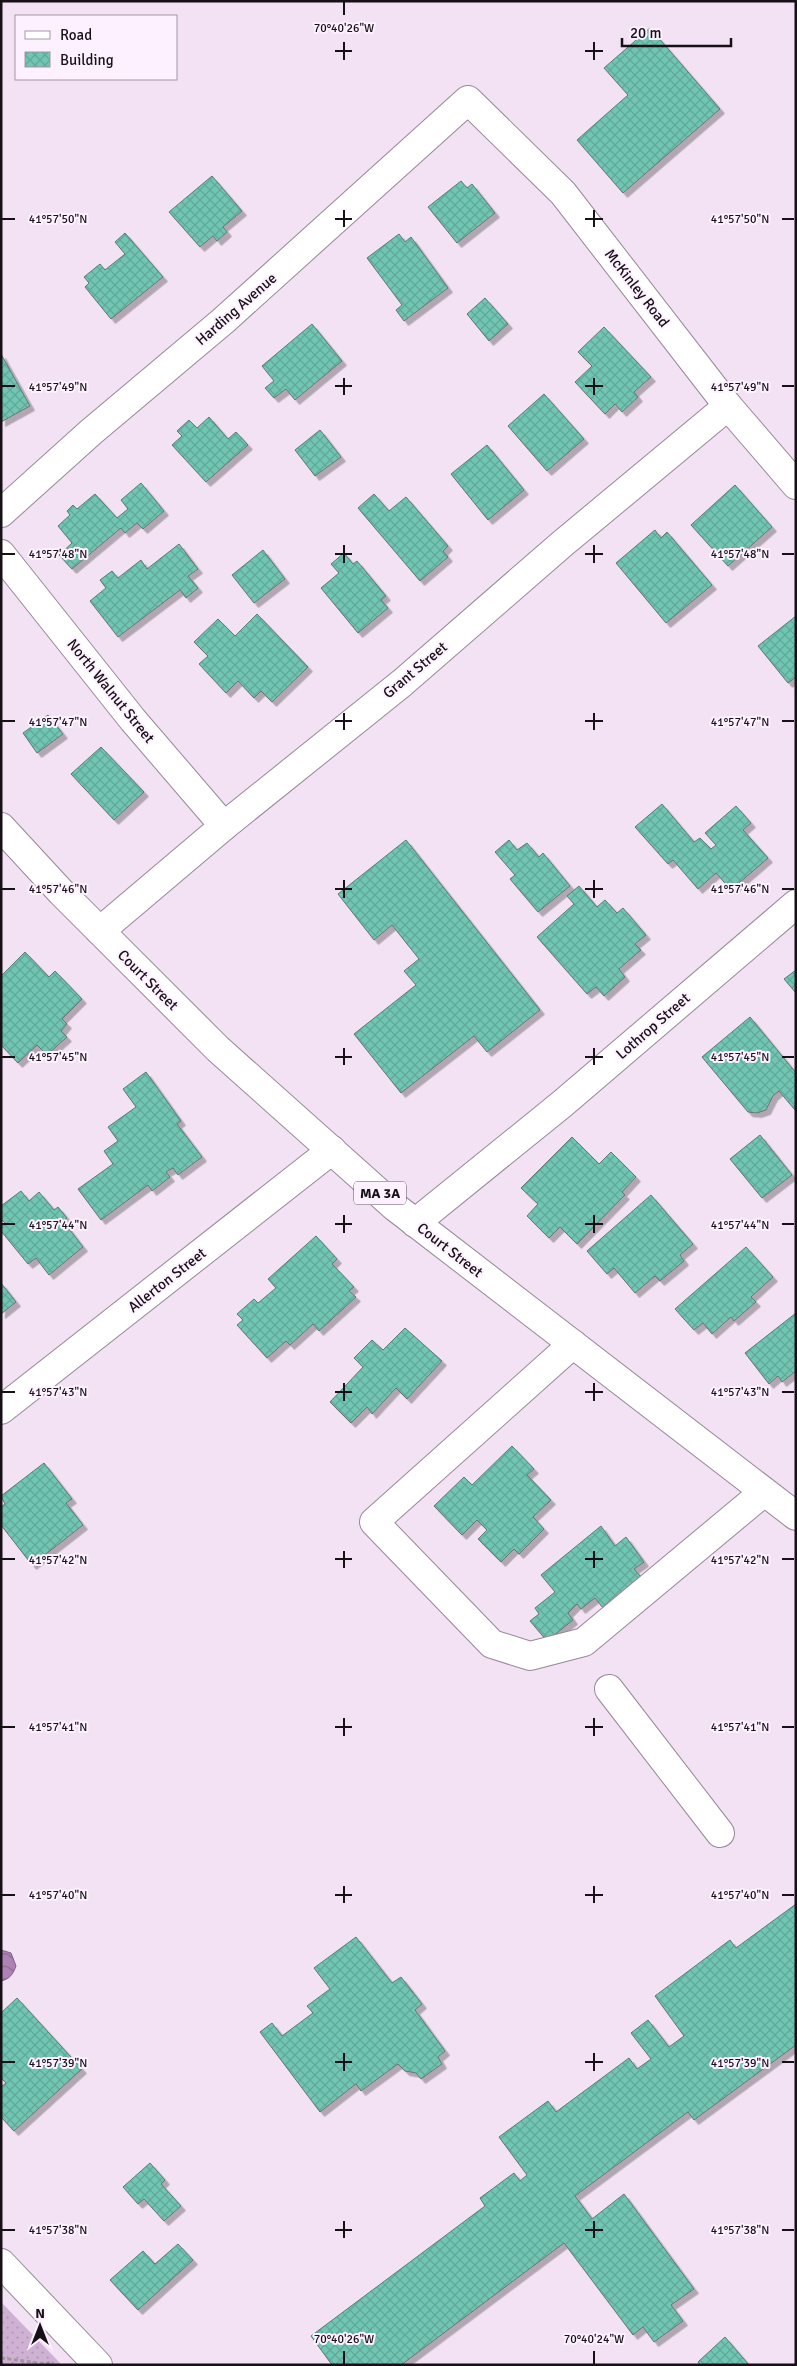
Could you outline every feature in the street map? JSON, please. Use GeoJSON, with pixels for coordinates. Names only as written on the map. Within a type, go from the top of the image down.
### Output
{"type":"FeatureCollection","features":[{"type":"Feature","properties":{"kind":"street","name":"McKinley Road"},"geometry":{"type":"LineString","coordinates":[[468,100],[563,193],[728,406],[796,485]]}},
{"type":"Feature","properties":{"kind":"street","name":"Harding Avenue"},"geometry":{"type":"LineString","coordinates":[[1,513],[91,432],[223,321],[468,100]]}},
{"type":"Feature","properties":{"kind":"street","name":"Grant Street"},"geometry":{"type":"LineString","coordinates":[[100,931],[224,826],[402,683],[562,544],[728,406]]}},
{"type":"Feature","properties":{"kind":"street","name":"North Walnut Street"},"geometry":{"type":"LineString","coordinates":[[1,554],[133,720],[224,826]]}},
{"type":"Feature","properties":{"kind":"street","name":"Court Street"},"geometry":{"type":"LineString","coordinates":[[1,827],[100,931],[218,1049],[415,1222],[796,1516]]}},
{"type":"Feature","properties":{"kind":"street","name":"Lothrop Street"},"geometry":{"type":"LineString","coordinates":[[415,1222],[562,1104],[796,904]]}},
{"type":"Feature","properties":{"kind":"street","name":"Allerton Street"},"geometry":{"type":"LineString","coordinates":[[1,1410],[332,1150]]}},
{"type":"Feature","properties":{"kind":"street"},"geometry":{"type":"LineString","coordinates":[[573,1344],[374,1522],[492,1644],[530,1656],[584,1642],[764,1492]]}},
{"type":"Feature","properties":{"kind":"street"},"geometry":{"type":"LineString","coordinates":[[609,1689],[720,1833]]}},
{"type":"Feature","properties":{"kind":"street"},"geometry":{"type":"LineString","coordinates":[[1,2263],[91,2357]]}},
{"type":"Feature","properties":{"kind":"path"},"geometry":{"type":"LineString","coordinates":[[1,2358],[46,2364],[91,2357]]}},
{"type":"Feature","properties":{"kind":"shaded area"},"geometry":{"type":"Polygon","coordinates":[[[1,2302],[62,2365],[1,2365],[1,2302]]]}},
{"type":"Feature","properties":{"kind":"water"},"geometry":{"type":"Polygon","coordinates":[[[1,1950],[11,1953],[16,1966],[11,1976],[1,1981],[1,1950]]]}},
{"type":"Feature","properties":{"kind":"building"},"geometry":{"type":"Polygon","coordinates":[[[650,28],[720,109],[623,193],[577,140],[628,95],[604,68],[650,28]]]}},
{"type":"Feature","properties":{"kind":"building"},"geometry":{"type":"Polygon","coordinates":[[[212,176],[242,211],[223,227],[227,232],[217,241],[213,236],[200,247],[169,212],[212,176]]]}},
{"type":"Feature","properties":{"kind":"building"},"geometry":{"type":"Polygon","coordinates":[[[461,181],[467,188],[472,184],[495,213],[457,243],[428,207],[461,181]]]}},
{"type":"Feature","properties":{"kind":"building"},"geometry":{"type":"Polygon","coordinates":[[[125,233],[163,277],[111,319],[85,287],[89,283],[84,277],[100,264],[105,270],[125,254],[115,242],[125,233]]]}},
{"type":"Feature","properties":{"kind":"building"},"geometry":{"type":"Polygon","coordinates":[[[399,234],[405,242],[411,237],[448,288],[404,321],[396,310],[402,305],[367,258],[399,234]]]}},
{"type":"Feature","properties":{"kind":"building"},"geometry":{"type":"Polygon","coordinates":[[[485,298],[508,324],[489,341],[467,314],[485,298]]]}},
{"type":"Feature","properties":{"kind":"building"},"geometry":{"type":"Polygon","coordinates":[[[312,324],[342,361],[295,400],[286,389],[274,398],[265,388],[274,381],[262,366],[312,324]]]}},
{"type":"Feature","properties":{"kind":"building"},"geometry":{"type":"Polygon","coordinates":[[[604,327],[651,377],[634,392],[638,397],[622,412],[615,404],[605,414],[575,382],[592,366],[578,352],[604,327]]]}},
{"type":"Feature","properties":{"kind":"building"},"geometry":{"type":"Polygon","coordinates":[[[1,354],[30,406],[1,422],[1,354]]]}},
{"type":"Feature","properties":{"kind":"building"},"geometry":{"type":"Polygon","coordinates":[[[544,394],[584,439],[547,471],[508,426],[544,394]]]}},
{"type":"Feature","properties":{"kind":"building"},"geometry":{"type":"Polygon","coordinates":[[[209,417],[228,439],[236,432],[248,445],[206,482],[172,445],[182,436],[177,431],[189,420],[197,428],[209,417]]]}},
{"type":"Feature","properties":{"kind":"building"},"geometry":{"type":"Polygon","coordinates":[[[320,430],[341,457],[315,476],[295,450],[320,430]]]}},
{"type":"Feature","properties":{"kind":"building"},"geometry":{"type":"Polygon","coordinates":[[[487,445],[524,490],[488,520],[451,474],[487,445]]]}},
{"type":"Feature","properties":{"kind":"building"},"geometry":{"type":"Polygon","coordinates":[[[141,483],[164,511],[143,529],[137,523],[125,533],[121,528],[72,569],[59,555],[72,543],[58,526],[70,515],[67,511],[73,505],[77,509],[95,494],[117,518],[128,509],[121,500],[141,483]]]}},
{"type":"Feature","properties":{"kind":"building"},"geometry":{"type":"Polygon","coordinates":[[[735,485],[772,527],[728,566],[691,525],[735,485]]]}},
{"type":"Feature","properties":{"kind":"building"},"geometry":{"type":"Polygon","coordinates":[[[374,494],[389,511],[406,497],[448,546],[443,551],[448,557],[420,581],[358,508],[374,494]]]}},
{"type":"Feature","properties":{"kind":"building"},"geometry":{"type":"Polygon","coordinates":[[[655,530],[661,538],[667,532],[712,585],[666,623],[616,563],[655,530]]]}},
{"type":"Feature","properties":{"kind":"building"},"geometry":{"type":"Polygon","coordinates":[[[179,544],[198,569],[188,576],[198,588],[186,598],[180,590],[118,637],[90,601],[106,588],[100,580],[112,571],[118,578],[141,560],[147,569],[179,544]]]}},
{"type":"Feature","properties":{"kind":"building"},"geometry":{"type":"Polygon","coordinates":[[[263,550],[285,579],[254,603],[232,575],[263,550]]]}},
{"type":"Feature","properties":{"kind":"building"},"geometry":{"type":"Polygon","coordinates":[[[344,553],[353,564],[357,561],[386,596],[381,600],[388,608],[358,633],[321,588],[339,573],[331,564],[344,553]]]}},
{"type":"Feature","properties":{"kind":"building"},"geometry":{"type":"Polygon","coordinates":[[[257,614],[308,667],[272,702],[261,691],[254,698],[238,681],[226,693],[199,664],[208,656],[194,642],[218,619],[235,636],[257,614]]]}},
{"type":"Feature","properties":{"kind":"building"},"geometry":{"type":"Polygon","coordinates":[[[796,616],[796,677],[788,683],[758,646],[796,616]]]}},
{"type":"Feature","properties":{"kind":"building"},"geometry":{"type":"Polygon","coordinates":[[[48,715],[63,734],[37,753],[23,733],[48,715]]]}},
{"type":"Feature","properties":{"kind":"building"},"geometry":{"type":"Polygon","coordinates":[[[101,747],[144,792],[114,820],[71,774],[101,747]]]}},
{"type":"Feature","properties":{"kind":"building"},"geometry":{"type":"Polygon","coordinates":[[[662,804],[694,842],[700,838],[711,849],[716,845],[705,833],[736,806],[751,823],[743,830],[768,858],[731,890],[716,873],[698,889],[673,860],[668,864],[635,827],[662,804]]]}},
{"type":"Feature","properties":{"kind":"building"},"geometry":{"type":"Polygon","coordinates":[[[406,840],[540,1010],[487,1052],[474,1036],[401,1093],[354,1034],[416,985],[404,971],[419,959],[392,925],[374,940],[338,894],[406,840]]]}},
{"type":"Feature","properties":{"kind":"building"},"geometry":{"type":"Polygon","coordinates":[[[509,840],[517,850],[527,843],[539,857],[543,853],[570,886],[538,912],[510,879],[515,875],[495,852],[509,840]]]}},
{"type":"Feature","properties":{"kind":"building"},"geometry":{"type":"Polygon","coordinates":[[[579,886],[597,907],[605,900],[617,913],[623,908],[646,935],[635,944],[641,950],[619,969],[625,977],[604,996],[596,987],[587,994],[537,937],[574,904],[567,896],[579,886]]]}},
{"type":"Feature","properties":{"kind":"building"},"geometry":{"type":"Polygon","coordinates":[[[25,952],[49,977],[55,971],[82,999],[62,1019],[67,1024],[61,1031],[67,1037],[47,1055],[37,1045],[18,1063],[1,1045],[1,976],[25,952]]]}},
{"type":"Feature","properties":{"kind":"building"},"geometry":{"type":"Polygon","coordinates":[[[796,970],[796,993],[784,979],[796,970]]]}},
{"type":"Feature","properties":{"kind":"building"},"geometry":{"type":"Polygon","coordinates":[[[750,1017],[796,1073],[795,1110],[779,1091],[773,1096],[766,1110],[757,1113],[748,1112],[702,1057],[750,1017]]]}},
{"type":"Feature","properties":{"kind":"building"},"geometry":{"type":"Polygon","coordinates":[[[146,1072],[181,1121],[177,1124],[202,1157],[178,1175],[173,1168],[166,1172],[170,1177],[152,1191],[148,1185],[101,1220],[78,1189],[113,1164],[104,1151],[118,1141],[108,1127],[136,1107],[123,1089],[146,1072]]]}},
{"type":"Feature","properties":{"kind":"building"},"geometry":{"type":"Polygon","coordinates":[[[760,1135],[792,1175],[762,1198],[730,1159],[760,1135]]]}},
{"type":"Feature","properties":{"kind":"building"},"geometry":{"type":"Polygon","coordinates":[[[572,1137],[599,1164],[611,1152],[636,1177],[622,1192],[625,1195],[577,1244],[560,1227],[549,1238],[527,1216],[538,1204],[521,1188],[572,1137]]]}},
{"type":"Feature","properties":{"kind":"building"},"geometry":{"type":"Polygon","coordinates":[[[21,1191],[29,1201],[39,1192],[54,1210],[58,1207],[67,1218],[63,1221],[83,1247],[49,1275],[36,1258],[28,1264],[1,1231],[1,1226],[5,1223],[1,1219],[1,1206],[21,1191]]]}},
{"type":"Feature","properties":{"kind":"building"},"geometry":{"type":"Polygon","coordinates":[[[651,1195],[693,1244],[680,1255],[684,1261],[660,1281],[655,1276],[635,1293],[614,1268],[607,1274],[587,1251],[651,1195]]]}},
{"type":"Feature","properties":{"kind":"building"},"geometry":{"type":"Polygon","coordinates":[[[316,1236],[337,1259],[332,1264],[354,1287],[349,1291],[356,1297],[319,1331],[313,1324],[290,1345],[286,1341],[267,1358],[237,1325],[243,1320],[237,1314],[254,1299],[258,1303],[276,1288],[268,1279],[316,1236]]]}},
{"type":"Feature","properties":{"kind":"building"},"geometry":{"type":"Polygon","coordinates":[[[746,1247],[773,1277],[751,1297],[756,1302],[734,1321],[731,1317],[712,1334],[703,1323],[694,1330],[675,1309],[746,1247]]]}},
{"type":"Feature","properties":{"kind":"building"},"geometry":{"type":"Polygon","coordinates":[[[1,1283],[16,1302],[1,1314],[1,1283]]]}},
{"type":"Feature","properties":{"kind":"building"},"geometry":{"type":"Polygon","coordinates":[[[796,1313],[796,1371],[782,1382],[778,1376],[769,1384],[745,1353],[796,1313]]]}},
{"type":"Feature","properties":{"kind":"building"},"geometry":{"type":"Polygon","coordinates":[[[405,1328],[442,1361],[407,1399],[396,1388],[372,1414],[367,1407],[351,1423],[330,1402],[363,1367],[354,1358],[372,1340],[383,1350],[405,1328]]]}},
{"type":"Feature","properties":{"kind":"building"},"geometry":{"type":"Polygon","coordinates":[[[512,1446],[534,1469],[527,1475],[551,1500],[533,1517],[544,1529],[519,1554],[514,1549],[501,1562],[478,1539],[487,1530],[477,1520],[462,1535],[434,1506],[464,1477],[472,1485],[512,1446]]]}},
{"type":"Feature","properties":{"kind":"building"},"geometry":{"type":"Polygon","coordinates":[[[44,1463],[72,1499],[66,1503],[83,1525],[32,1565],[1,1525],[1,1507],[5,1504],[1,1496],[44,1463]]]}},
{"type":"Feature","properties":{"kind":"building"},"geometry":{"type":"Polygon","coordinates":[[[601,1526],[615,1546],[626,1537],[644,1562],[634,1569],[641,1577],[603,1608],[595,1598],[581,1609],[577,1604],[568,1613],[573,1620],[547,1641],[530,1621],[539,1614],[535,1608],[555,1592],[541,1575],[601,1526]]]}},
{"type":"Feature","properties":{"kind":"building"},"geometry":{"type":"Polygon","coordinates":[[[796,1904],[796,2045],[694,2120],[688,2112],[575,2196],[592,2219],[624,2194],[694,2289],[671,2305],[683,2321],[654,2342],[643,2327],[633,2335],[564,2243],[401,2365],[332,2365],[311,2336],[485,2206],[480,2198],[514,2173],[520,2181],[527,2175],[499,2137],[548,2101],[556,2112],[629,2058],[637,2069],[651,2059],[631,2033],[648,2020],[669,2047],[684,2036],[655,1996],[730,1940],[736,1948],[796,1904]]]}},
{"type":"Feature","properties":{"kind":"building"},"geometry":{"type":"Polygon","coordinates":[[[356,1937],[392,1983],[401,1977],[422,2004],[415,2010],[445,2051],[438,2057],[442,2064],[421,2079],[416,2073],[405,2071],[398,2064],[361,2091],[356,2084],[320,2112],[260,2032],[272,2023],[282,2036],[313,2013],[307,2006],[330,1989],[314,1968],[356,1937]]]}},
{"type":"Feature","properties":{"kind":"building"},"geometry":{"type":"Polygon","coordinates":[[[17,1998],[82,2069],[14,2131],[1,2117],[1,2087],[6,2083],[1,2078],[1,2013],[17,1998]]]}},
{"type":"Feature","properties":{"kind":"building"},"geometry":{"type":"Polygon","coordinates":[[[150,2163],[165,2180],[161,2184],[181,2206],[164,2221],[144,2199],[138,2204],[123,2187],[150,2163]]]}},
{"type":"Feature","properties":{"kind":"building"},"geometry":{"type":"Polygon","coordinates":[[[178,2244],[193,2260],[138,2310],[110,2280],[143,2251],[155,2264],[178,2244]]]}},
{"type":"Feature","properties":{"kind":"building"},"geometry":{"type":"Polygon","coordinates":[[[725,2337],[749,2365],[700,2365],[698,2362],[725,2337]]]}}]}
